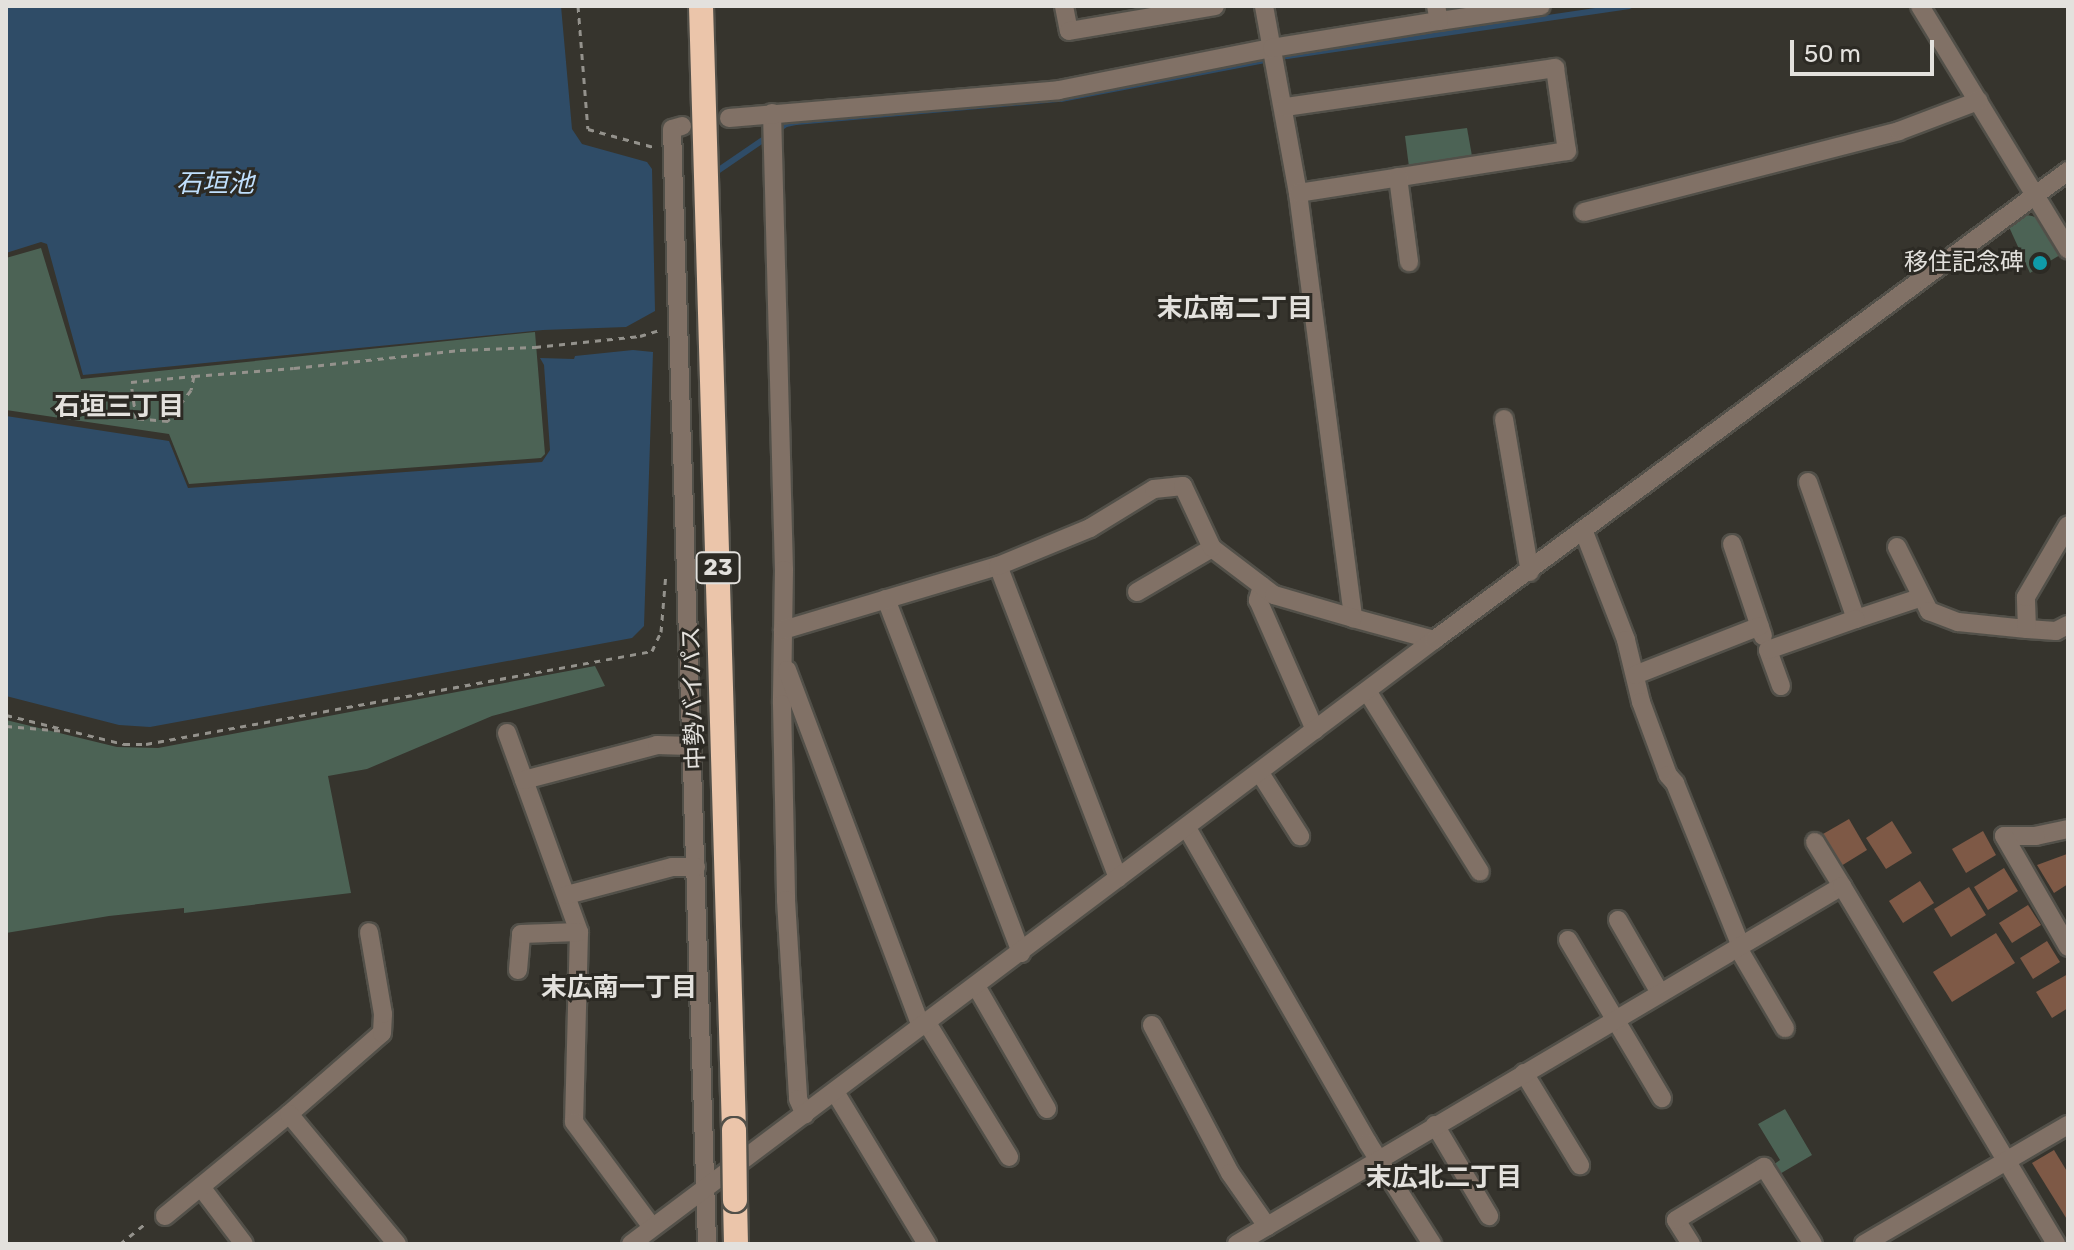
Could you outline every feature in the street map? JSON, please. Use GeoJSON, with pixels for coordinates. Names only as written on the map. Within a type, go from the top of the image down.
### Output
{"type":"FeatureCollection","features":[{"type":"Feature","properties":{"kind":"highway","name":"中勢バイパス"},"geometry":{"type":"LineString","coordinates":[[701,6],[736,1244]]}},
{"type":"Feature","properties":{"kind":"street"},"geometry":{"type":"LineString","coordinates":[[1064,6],[1069,31],[1215,6]]}},
{"type":"Feature","properties":{"kind":"street"},"geometry":{"type":"LineString","coordinates":[[1264,6],[1285,107],[1298,193],[1353,618]]}},
{"type":"Feature","properties":{"kind":"street"},"geometry":{"type":"LineString","coordinates":[[729,118],[1059,90],[1274,57],[1438,14],[1541,6]]}},
{"type":"Feature","properties":{"kind":"street"},"geometry":{"type":"LineString","coordinates":[[1920,6],[2068,249]]}},
{"type":"Feature","properties":{"kind":"street"},"geometry":{"type":"LineString","coordinates":[[1285,107],[1555,68],[1567,151],[1298,193]]}},
{"type":"Feature","properties":{"kind":"street"},"geometry":{"type":"LineString","coordinates":[[1584,212],[1899,131],[1978,101]]}},
{"type":"Feature","properties":{"kind":"street"},"geometry":{"type":"LineString","coordinates":[[772,113],[786,900],[798,1099],[805,1115]]}},
{"type":"Feature","properties":{"kind":"street"},"geometry":{"type":"LineString","coordinates":[[682,126],[672,129],[707,1244]]}},
{"type":"Feature","properties":{"kind":"street"},"geometry":{"type":"LineString","coordinates":[[631,1244],[1434,640],[1530,572],[2068,171]]}},
{"type":"Feature","properties":{"kind":"street"},"geometry":{"type":"LineString","coordinates":[[1398,177],[1409,262]]}},
{"type":"Feature","properties":{"kind":"street"},"geometry":{"type":"LineString","coordinates":[[1504,419],[1530,572]]}},
{"type":"Feature","properties":{"kind":"street"},"geometry":{"type":"LineString","coordinates":[[1808,482],[1856,619]]}},
{"type":"Feature","properties":{"kind":"street"},"geometry":{"type":"LineString","coordinates":[[783,630],[998,566],[1090,528],[1154,489],[1183,486],[1212,548],[1274,595],[1434,640]]}},
{"type":"Feature","properties":{"kind":"street"},"geometry":{"type":"LineString","coordinates":[[2027,629],[2026,597],[2068,525]]}},
{"type":"Feature","properties":{"kind":"street"},"geometry":{"type":"LineString","coordinates":[[1584,532],[1626,640],[1668,775],[1697,835],[1739,947],[1785,1028]]}},
{"type":"Feature","properties":{"kind":"street"},"geometry":{"type":"LineString","coordinates":[[1732,544],[1781,686]]}},
{"type":"Feature","properties":{"kind":"street"},"geometry":{"type":"LineString","coordinates":[[1897,547],[1919,598],[1929,611],[1958,622],[2027,629],[2056,631],[2068,625]]}},
{"type":"Feature","properties":{"kind":"street"},"geometry":{"type":"LineString","coordinates":[[1137,592],[1212,548]]}},
{"type":"Feature","properties":{"kind":"street"},"geometry":{"type":"LineString","coordinates":[[998,566],[1118,878]]}},
{"type":"Feature","properties":{"kind":"street"},"geometry":{"type":"LineString","coordinates":[[1262,586],[1258,600],[1315,730]]}},
{"type":"Feature","properties":{"kind":"street"},"geometry":{"type":"LineString","coordinates":[[1768,650],[1919,598]]}},
{"type":"Feature","properties":{"kind":"street"},"geometry":{"type":"LineString","coordinates":[[886,599],[1021,953]]}},
{"type":"Feature","properties":{"kind":"street"},"geometry":{"type":"LineString","coordinates":[[1635,675],[1760,626]]}},
{"type":"Feature","properties":{"kind":"street"},"geometry":{"type":"LineString","coordinates":[[783,660],[924,1025],[1009,1157]]}},
{"type":"Feature","properties":{"kind":"street"},"geometry":{"type":"LineString","coordinates":[[1367,691],[1480,872]]}},
{"type":"Feature","properties":{"kind":"street"},"geometry":{"type":"LineString","coordinates":[[507,733],[579,932],[574,1122],[652,1227]]}},
{"type":"Feature","properties":{"kind":"street"},"geometry":{"type":"LineString","coordinates":[[524,780],[657,745],[689,746]]}},
{"type":"Feature","properties":{"kind":"street"},"geometry":{"type":"LineString","coordinates":[[1260,773],[1300,836]]}},
{"type":"Feature","properties":{"kind":"street"},"geometry":{"type":"LineString","coordinates":[[1187,828],[1368,1143],[1380,1157],[1432,1244]]}},
{"type":"Feature","properties":{"kind":"street"},"geometry":{"type":"LineString","coordinates":[[2068,829],[2036,836],[2004,836],[2068,947]]}},
{"type":"Feature","properties":{"kind":"street"},"geometry":{"type":"LineString","coordinates":[[1815,842],[2056,1244]]}},
{"type":"Feature","properties":{"kind":"street"},"geometry":{"type":"LineString","coordinates":[[567,895],[672,867],[696,867]]}},
{"type":"Feature","properties":{"kind":"street"},"geometry":{"type":"LineString","coordinates":[[1237,1244],[1842,886]]}},
{"type":"Feature","properties":{"kind":"street"},"geometry":{"type":"LineString","coordinates":[[1618,920],[1660,993]]}},
{"type":"Feature","properties":{"kind":"street"},"geometry":{"type":"LineString","coordinates":[[165,1216],[382,1033],[383,1014],[369,932]]}},
{"type":"Feature","properties":{"kind":"street"},"geometry":{"type":"LineString","coordinates":[[518,970],[521,934],[579,932]]}},
{"type":"Feature","properties":{"kind":"street"},"geometry":{"type":"LineString","coordinates":[[1568,940],[1662,1098]]}},
{"type":"Feature","properties":{"kind":"street"},"geometry":{"type":"LineString","coordinates":[[976,986],[1047,1109]]}},
{"type":"Feature","properties":{"kind":"street"},"geometry":{"type":"LineString","coordinates":[[1152,1025],[1230,1173],[1267,1226]]}},
{"type":"Feature","properties":{"kind":"street"},"geometry":{"type":"LineString","coordinates":[[1524,1073],[1580,1165]]}},
{"type":"Feature","properties":{"kind":"street"},"geometry":{"type":"LineString","coordinates":[[835,1092],[927,1244]]}},
{"type":"Feature","properties":{"kind":"street"},"geometry":{"type":"LineString","coordinates":[[289,1114],[397,1244]]}},
{"type":"Feature","properties":{"kind":"street"},"geometry":{"type":"LineString","coordinates":[[1435,1125],[1489,1216]]}},
{"type":"Feature","properties":{"kind":"street"},"geometry":{"type":"LineString","coordinates":[[1864,1244],[2068,1125]]}},
{"type":"Feature","properties":{"kind":"street"},"geometry":{"type":"LineString","coordinates":[[1691,1244],[1676,1220],[1764,1167],[1813,1244]]}},
{"type":"Feature","properties":{"kind":"street"},"geometry":{"type":"LineString","coordinates":[[201,1187],[244,1244]]}},
{"type":"Feature","properties":{"kind":"path"},"geometry":{"type":"LineString","coordinates":[[578,6],[588,129],[657,149]]}},
{"type":"Feature","properties":{"kind":"path"},"geometry":{"type":"LineString","coordinates":[[194,376],[191,390],[168,421],[136,418],[131,382],[460,350],[535,347],[640,336],[671,327]]}},
{"type":"Feature","properties":{"kind":"path"},"geometry":{"type":"LineString","coordinates":[[6,715],[124,744],[146,744],[652,651],[661,632],[666,571]]}},
{"type":"Feature","properties":{"kind":"path"},"geometry":{"type":"LineString","coordinates":[[6,726],[68,731]]}},
{"type":"Feature","properties":{"kind":"path"},"geometry":{"type":"LineString","coordinates":[[120,1244],[156,1214],[165,1216]]}},
{"type":"Feature","properties":{"kind":"green space"},"geometry":{"type":"Polygon","coordinates":[[[1467,128],[1472,156],[1409,167],[1405,136],[1467,128]]]}},
{"type":"Feature","properties":{"kind":"green space"},"geometry":{"type":"Polygon","coordinates":[[[2027,215],[2040,218],[2060,255],[2030,273],[2009,227],[2027,215]]]}},
{"type":"Feature","properties":{"kind":"green space"},"geometry":{"type":"Polygon","coordinates":[[[41,248],[81,379],[535,332],[545,454],[541,458],[189,484],[169,434],[6,410],[6,258],[41,248]]]}},
{"type":"Feature","properties":{"kind":"green space"},"geometry":{"type":"Polygon","coordinates":[[[595,666],[605,686],[492,716],[367,769],[328,776],[351,893],[184,913],[184,908],[109,916],[6,933],[6,720],[117,747],[158,748],[595,666]]]}},
{"type":"Feature","properties":{"kind":"green space"},"geometry":{"type":"Polygon","coordinates":[[[1785,1109],[1812,1155],[1778,1175],[1773,1165],[1780,1160],[1758,1124],[1785,1109]]]}},
{"type":"Feature","properties":{"kind":"water","name":"石垣池"},"geometry":{"type":"Polygon","coordinates":[[[6,6],[561,6],[572,129],[582,144],[647,162],[652,169],[655,311],[626,327],[543,330],[83,375],[47,244],[41,242],[6,253],[6,6]]]}},
{"type":"Feature","properties":{"kind":"water"},"geometry":{"type":"Polygon","coordinates":[[[633,350],[653,352],[644,626],[632,638],[150,727],[119,725],[6,696],[6,416],[169,441],[188,488],[542,462],[550,450],[544,365],[540,358],[574,359],[575,356],[633,350]]]}},
{"type":"Feature","properties":{"kind":"building"},"geometry":{"type":"Polygon","coordinates":[[[1849,819],[1867,850],[1841,866],[1823,834],[1849,819]]]}},
{"type":"Feature","properties":{"kind":"building"},"geometry":{"type":"Polygon","coordinates":[[[1892,821],[1912,853],[1886,869],[1866,838],[1892,821]]]}},
{"type":"Feature","properties":{"kind":"building"},"geometry":{"type":"Polygon","coordinates":[[[1983,831],[1996,855],[1966,873],[1952,849],[1983,831]]]}},
{"type":"Feature","properties":{"kind":"building"},"geometry":{"type":"Polygon","coordinates":[[[2067,854],[2068,884],[2054,893],[2037,865],[2067,854]]]}},
{"type":"Feature","properties":{"kind":"building"},"geometry":{"type":"Polygon","coordinates":[[[2004,868],[2018,891],[1988,910],[1974,887],[2004,868]]]}},
{"type":"Feature","properties":{"kind":"building"},"geometry":{"type":"Polygon","coordinates":[[[1920,881],[1934,903],[1903,923],[1889,901],[1920,881]]]}},
{"type":"Feature","properties":{"kind":"building"},"geometry":{"type":"Polygon","coordinates":[[[1969,887],[1986,915],[1951,937],[1934,909],[1969,887]]]}},
{"type":"Feature","properties":{"kind":"building"},"geometry":{"type":"Polygon","coordinates":[[[2028,905],[2041,925],[2012,943],[1999,923],[2028,905]]]}},
{"type":"Feature","properties":{"kind":"building"},"geometry":{"type":"Polygon","coordinates":[[[1996,933],[2015,963],[1952,1002],[1933,972],[1996,933]]]}},
{"type":"Feature","properties":{"kind":"building"},"geometry":{"type":"Polygon","coordinates":[[[2047,941],[2060,962],[2033,979],[2020,958],[2047,941]]]}},
{"type":"Feature","properties":{"kind":"building"},"geometry":{"type":"Polygon","coordinates":[[[2068,974],[2068,1008],[2052,1018],[2036,992],[2068,974]]]}},
{"type":"Feature","properties":{"kind":"building"},"geometry":{"type":"Polygon","coordinates":[[[2054,1150],[2068,1173],[2068,1221],[2032,1163],[2054,1150]]]}},
{"type":"Feature","properties":{"kind":"waterway"},"geometry":{"type":"LineString","coordinates":[[713,174],[786,124],[796,122],[1061,99],[1287,56],[1629,6]]}},
{"type":"Feature","properties":{"kind":"place","name":"移住記念碑"},"geometry":{"type":"Point","coordinates":[2040,263]}},
{"type":"Feature","properties":{"kind":"district","name":"末広南二丁目"},"geometry":{"type":"Point","coordinates":[1235,309]}},
{"type":"Feature","properties":{"kind":"district","name":"石垣三丁目"},"geometry":{"type":"Point","coordinates":[119,407]}},
{"type":"Feature","properties":{"kind":"district","name":"末広南一丁目"},"geometry":{"type":"Point","coordinates":[619,988]}},
{"type":"Feature","properties":{"kind":"district","name":"末広北二丁目"},"geometry":{"type":"Point","coordinates":[1444,1178]}}]}
